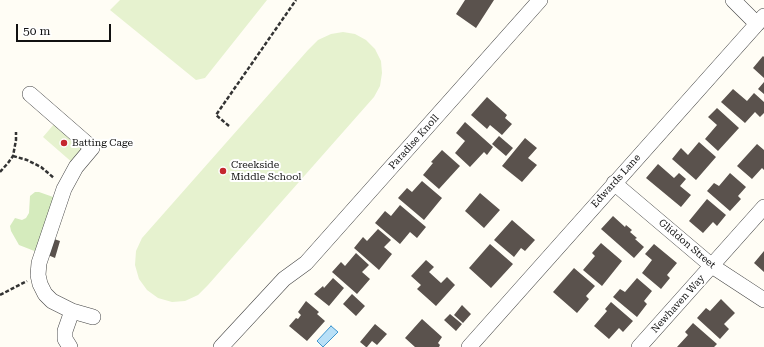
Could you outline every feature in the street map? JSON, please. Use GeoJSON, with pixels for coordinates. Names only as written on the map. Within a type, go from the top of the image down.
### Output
{"type":"FeatureCollection","features":[{"type":"Feature","properties":{"kind":"street","name":"Paradise Knoll"},"geometry":{"type":"LineString","coordinates":[[221,347],[284,279],[306,262],[540,0]]}},
{"type":"Feature","properties":{"kind":"street"},"geometry":{"type":"LineString","coordinates":[[733,0],[760,20]]}},
{"type":"Feature","properties":{"kind":"street","name":"Edwards Lane"},"geometry":{"type":"LineString","coordinates":[[469,347],[760,20]]}},
{"type":"Feature","properties":{"kind":"street"},"geometry":{"type":"LineString","coordinates":[[30,94],[92,148],[76,167],[64,189],[41,253],[38,275],[40,284],[45,294],[52,301],[72,311],[93,317]]}},
{"type":"Feature","properties":{"kind":"street","name":"Gliddon Street"},"geometry":{"type":"LineString","coordinates":[[614,183],[712,266],[764,300]]}},
{"type":"Feature","properties":{"kind":"street","name":"Newhaven Way"},"geometry":{"type":"LineString","coordinates":[[639,347],[764,207]]}},
{"type":"Feature","properties":{"kind":"street"},"geometry":{"type":"LineString","coordinates":[[70,347],[65,339],[65,331],[72,311]]}},
{"type":"Feature","properties":{"kind":"path"},"geometry":{"type":"LineString","coordinates":[[229,126],[216,115],[296,0]]}},
{"type":"Feature","properties":{"kind":"path"},"geometry":{"type":"LineString","coordinates":[[0,172],[13,156],[16,132]]}},
{"type":"Feature","properties":{"kind":"path"},"geometry":{"type":"LineString","coordinates":[[13,156],[27,160],[41,167],[64,189]]}},
{"type":"Feature","properties":{"kind":"path"},"geometry":{"type":"LineString","coordinates":[[0,295],[24,284],[38,275]]}},
{"type":"Feature","properties":{"kind":"green space"},"geometry":{"type":"Polygon","coordinates":[[[120,0],[267,0],[205,78],[196,80],[110,10],[120,0]]]}},
{"type":"Feature","properties":{"kind":"green space"},"geometry":{"type":"Polygon","coordinates":[[[343,32],[355,34],[366,40],[375,49],[381,61],[382,73],[380,86],[374,97],[198,295],[185,301],[172,302],[158,298],[147,290],[139,279],[135,265],[136,251],[142,238],[308,50],[318,40],[331,34],[343,32]]]}},
{"type":"Feature","properties":{"kind":"green space","name":"Batting Cage"},"geometry":{"type":"Polygon","coordinates":[[[55,123],[86,149],[74,164],[43,137],[55,123]]]}},
{"type":"Feature","properties":{"kind":"green space"},"geometry":{"type":"Polygon","coordinates":[[[35,192],[56,198],[37,252],[19,245],[11,231],[10,226],[15,218],[22,220],[26,218],[29,213],[30,196],[35,192]]]}},
{"type":"Feature","properties":{"kind":"water"},"geometry":{"type":"Polygon","coordinates":[[[331,326],[338,332],[323,347],[317,341],[331,326]]]}},
{"type":"Feature","properties":{"kind":"building"},"geometry":{"type":"Polygon","coordinates":[[[465,0],[494,0],[476,28],[456,14],[465,0]]]}},
{"type":"Feature","properties":{"kind":"building"},"geometry":{"type":"Polygon","coordinates":[[[763,56],[764,57],[764,78],[753,68],[763,56]]]}},
{"type":"Feature","properties":{"kind":"building"},"geometry":{"type":"Polygon","coordinates":[[[764,82],[764,94],[758,89],[764,82]]]}},
{"type":"Feature","properties":{"kind":"building"},"geometry":{"type":"Polygon","coordinates":[[[733,89],[747,101],[754,93],[764,102],[764,113],[760,117],[755,112],[745,123],[721,102],[733,89]]]}},
{"type":"Feature","properties":{"kind":"building"},"geometry":{"type":"Polygon","coordinates":[[[487,97],[507,115],[505,118],[512,124],[502,135],[490,125],[487,129],[471,115],[487,97]]]}},
{"type":"Feature","properties":{"kind":"building"},"geometry":{"type":"Polygon","coordinates":[[[717,108],[739,128],[718,151],[705,139],[717,125],[708,117],[717,108]]]}},
{"type":"Feature","properties":{"kind":"building"},"geometry":{"type":"Polygon","coordinates":[[[465,122],[493,147],[487,155],[484,152],[470,167],[455,153],[465,141],[456,133],[465,122]]]}},
{"type":"Feature","properties":{"kind":"building"},"geometry":{"type":"Polygon","coordinates":[[[499,136],[513,148],[506,156],[492,144],[499,136]]]}},
{"type":"Feature","properties":{"kind":"building"},"geometry":{"type":"Polygon","coordinates":[[[525,138],[537,148],[528,158],[537,165],[522,182],[502,166],[525,138]]]}},
{"type":"Feature","properties":{"kind":"building"},"geometry":{"type":"Polygon","coordinates":[[[699,142],[716,157],[696,180],[672,159],[681,148],[688,155],[699,142]]]}},
{"type":"Feature","properties":{"kind":"building"},"geometry":{"type":"Polygon","coordinates":[[[757,144],[764,150],[764,170],[762,168],[752,179],[737,166],[757,144]]]}},
{"type":"Feature","properties":{"kind":"building"},"geometry":{"type":"Polygon","coordinates":[[[442,150],[460,166],[439,189],[423,175],[433,163],[431,162],[442,150]]]}},
{"type":"Feature","properties":{"kind":"building"},"geometry":{"type":"Polygon","coordinates":[[[658,164],[674,178],[679,173],[686,179],[680,186],[691,195],[681,207],[646,178],[658,164]]]}},
{"type":"Feature","properties":{"kind":"building"},"geometry":{"type":"Polygon","coordinates":[[[730,173],[746,187],[738,196],[741,199],[730,211],[707,191],[714,183],[719,186],[730,173]]]}},
{"type":"Feature","properties":{"kind":"building"},"geometry":{"type":"Polygon","coordinates":[[[422,181],[442,198],[424,220],[398,198],[407,188],[412,192],[422,181]]]}},
{"type":"Feature","properties":{"kind":"building"},"geometry":{"type":"Polygon","coordinates":[[[480,193],[500,210],[484,228],[465,211],[480,193]]]}},
{"type":"Feature","properties":{"kind":"building"},"geometry":{"type":"Polygon","coordinates":[[[707,199],[726,215],[717,226],[713,222],[703,233],[689,221],[707,199]]]}},
{"type":"Feature","properties":{"kind":"building"},"geometry":{"type":"Polygon","coordinates":[[[400,205],[426,227],[417,238],[410,232],[400,244],[375,223],[385,211],[391,216],[400,205]]]}},
{"type":"Feature","properties":{"kind":"building"},"geometry":{"type":"Polygon","coordinates":[[[613,216],[625,227],[626,225],[632,230],[630,232],[644,247],[634,258],[601,229],[613,216]]]}},
{"type":"Feature","properties":{"kind":"building"},"geometry":{"type":"Polygon","coordinates":[[[512,220],[535,240],[525,251],[521,248],[514,257],[494,240],[512,220]]]}},
{"type":"Feature","properties":{"kind":"building"},"geometry":{"type":"Polygon","coordinates":[[[378,229],[391,240],[384,247],[392,254],[379,270],[354,248],[363,237],[367,241],[378,229]]]}},
{"type":"Feature","properties":{"kind":"building"},"geometry":{"type":"Polygon","coordinates":[[[54,239],[60,241],[55,258],[48,255],[54,239]]]}},
{"type":"Feature","properties":{"kind":"building"},"geometry":{"type":"Polygon","coordinates":[[[601,243],[622,261],[602,286],[583,270],[595,256],[592,253],[601,243]]]}},
{"type":"Feature","properties":{"kind":"building"},"geometry":{"type":"Polygon","coordinates":[[[490,244],[513,264],[491,288],[469,268],[490,244]]]}},
{"type":"Feature","properties":{"kind":"building"},"geometry":{"type":"Polygon","coordinates":[[[654,244],[677,263],[667,275],[670,278],[661,289],[642,273],[652,260],[645,254],[654,244]]]}},
{"type":"Feature","properties":{"kind":"building"},"geometry":{"type":"Polygon","coordinates":[[[764,251],[764,272],[754,263],[764,251]]]}},
{"type":"Feature","properties":{"kind":"building"},"geometry":{"type":"Polygon","coordinates":[[[356,253],[369,265],[362,272],[370,279],[357,294],[332,272],[341,262],[345,266],[356,253]]]}},
{"type":"Feature","properties":{"kind":"building"},"geometry":{"type":"Polygon","coordinates":[[[426,260],[434,267],[429,272],[441,283],[447,277],[455,285],[436,306],[417,289],[421,285],[411,276],[426,260]]]}},
{"type":"Feature","properties":{"kind":"building"},"geometry":{"type":"Polygon","coordinates":[[[574,268],[595,286],[586,296],[589,299],[577,313],[553,292],[574,268]]]}},
{"type":"Feature","properties":{"kind":"building"},"geometry":{"type":"Polygon","coordinates":[[[333,278],[344,288],[329,306],[314,294],[323,286],[324,288],[333,278]]]}},
{"type":"Feature","properties":{"kind":"building"},"geometry":{"type":"Polygon","coordinates":[[[637,278],[652,291],[644,301],[647,304],[637,317],[613,297],[620,289],[625,292],[637,278]]]}},
{"type":"Feature","properties":{"kind":"building"},"geometry":{"type":"Polygon","coordinates":[[[352,294],[365,306],[356,316],[343,304],[352,294]]]}},
{"type":"Feature","properties":{"kind":"building"},"geometry":{"type":"Polygon","coordinates":[[[721,299],[735,313],[724,324],[729,329],[720,339],[697,318],[706,308],[710,311],[721,299]]]}},
{"type":"Feature","properties":{"kind":"building"},"geometry":{"type":"Polygon","coordinates":[[[306,301],[319,312],[317,314],[325,321],[307,341],[289,326],[301,315],[298,312],[306,301]]]}},
{"type":"Feature","properties":{"kind":"building"},"geometry":{"type":"Polygon","coordinates":[[[611,302],[633,321],[623,332],[619,328],[609,339],[594,326],[607,311],[605,309],[611,302]]]}},
{"type":"Feature","properties":{"kind":"building"},"geometry":{"type":"Polygon","coordinates":[[[462,305],[471,314],[463,323],[454,315],[462,305]]]}},
{"type":"Feature","properties":{"kind":"building"},"geometry":{"type":"Polygon","coordinates":[[[450,314],[462,324],[456,331],[444,320],[450,314]]]}},
{"type":"Feature","properties":{"kind":"building"},"geometry":{"type":"Polygon","coordinates":[[[422,319],[442,337],[438,343],[440,345],[439,347],[415,347],[405,338],[422,319]]]}},
{"type":"Feature","properties":{"kind":"building"},"geometry":{"type":"Polygon","coordinates":[[[693,323],[717,344],[714,347],[677,347],[688,335],[685,332],[693,323]]]}},
{"type":"Feature","properties":{"kind":"building"},"geometry":{"type":"Polygon","coordinates":[[[375,324],[387,334],[377,345],[372,341],[366,347],[360,342],[375,324]]]}},
{"type":"Feature","properties":{"kind":"place","name":"Batting Cage"},"geometry":{"type":"Point","coordinates":[64,143]}},
{"type":"Feature","properties":{"kind":"place","name":"Creekside Middle School"},"geometry":{"type":"Point","coordinates":[223,171]}}]}
